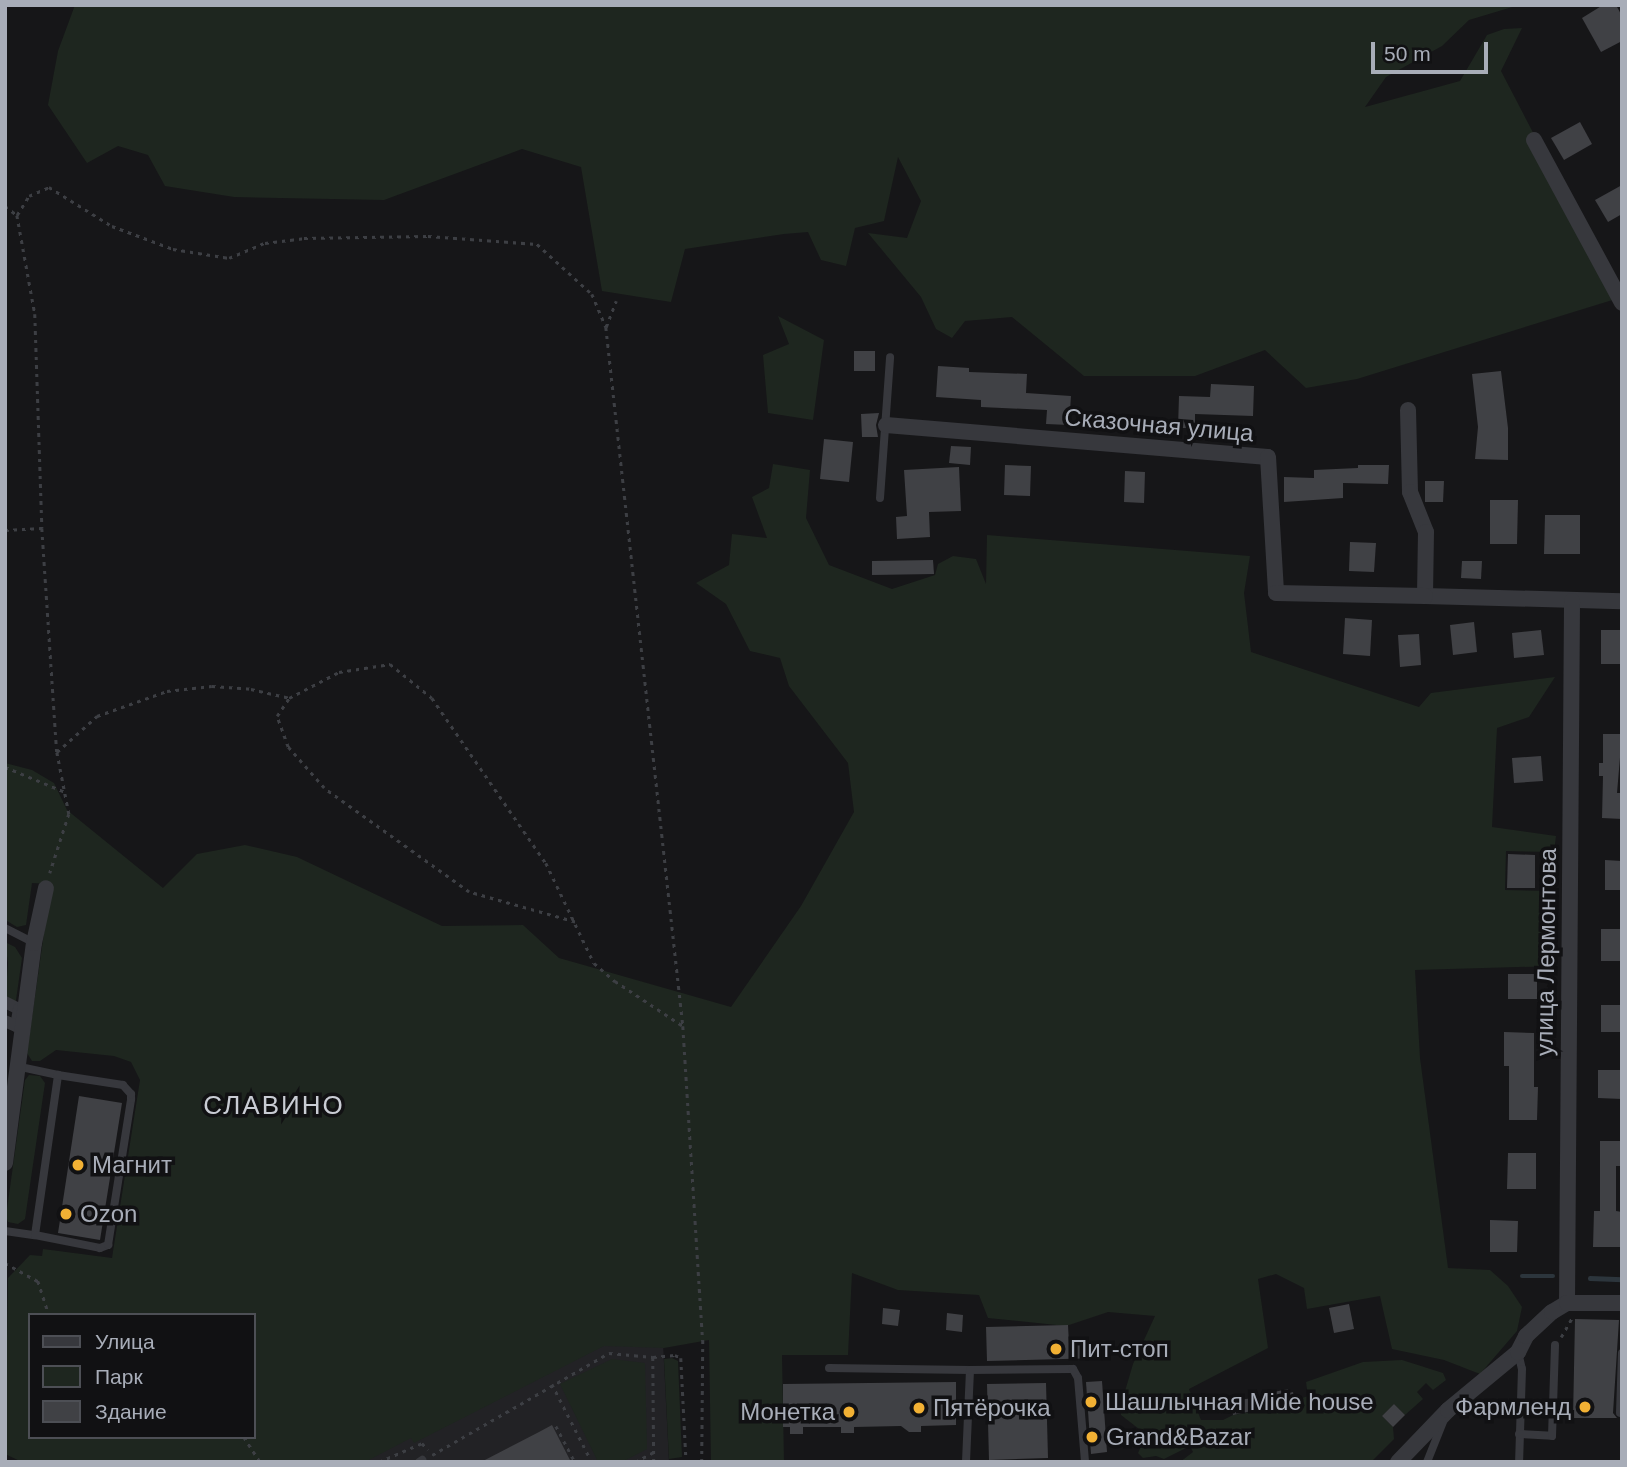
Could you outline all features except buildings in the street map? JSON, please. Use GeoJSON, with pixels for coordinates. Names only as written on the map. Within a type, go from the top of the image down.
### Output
{"type":"FeatureCollection","features":[{"type":"Feature","properties":{"kind":"street"},"geometry":{"type":"LineString","coordinates":[[1534,140],[1622,303]]}},
{"type":"Feature","properties":{"kind":"street"},"geometry":{"type":"LineString","coordinates":[[1408,410],[1410,492],[1426,532],[1425,596]]}},
{"type":"Feature","properties":{"kind":"street","name":"Сказочная улица"},"geometry":{"type":"LineString","coordinates":[[886,425],[1268,457],[1276,593],[1622,601]]}},
{"type":"Feature","properties":{"kind":"street","name":"улица Лермонтова"},"geometry":{"type":"LineString","coordinates":[[1570,1309],[1572,601]]}},
{"type":"Feature","properties":{"kind":"street"},"geometry":{"type":"LineString","coordinates":[[5,1163],[34,943],[46,888]]}},
{"type":"Feature","properties":{"kind":"street"},"geometry":{"type":"LineString","coordinates":[[5,1002],[19,1009],[16,1027],[5,1021]]}},
{"type":"Feature","properties":{"kind":"street"},"geometry":{"type":"LineString","coordinates":[[1398,1462],[1448,1410],[1518,1352],[1536,1325],[1570,1309],[1622,1303]]}},
{"type":"Feature","properties":{"kind":"lane"},"geometry":{"type":"LineString","coordinates":[[880,498],[890,357]]}},
{"type":"Feature","properties":{"kind":"lane"},"geometry":{"type":"LineString","coordinates":[[5,928],[34,943]]}},
{"type":"Feature","properties":{"kind":"lane"},"geometry":{"type":"LineString","coordinates":[[5,1231],[100,1248],[108,1245],[131,1099],[131,1094],[123,1085],[19,1067]]}},
{"type":"Feature","properties":{"kind":"lane"},"geometry":{"type":"LineString","coordinates":[[35,1236],[58,1074]]}},
{"type":"Feature","properties":{"kind":"lane"},"geometry":{"type":"LineString","coordinates":[[1519,1434],[1552,1436],[1555,1345]]}},
{"type":"Feature","properties":{"kind":"lane"},"geometry":{"type":"LineString","coordinates":[[1518,1352],[1522,1368],[1519,1462]]}},
{"type":"Feature","properties":{"kind":"lane"},"geometry":{"type":"LineString","coordinates":[[1620,1413],[1622,1353]]}},
{"type":"Feature","properties":{"kind":"lane"},"geometry":{"type":"LineString","coordinates":[[829,1368],[1073,1369],[1078,1378],[1084,1462]]}},
{"type":"Feature","properties":{"kind":"lane"},"geometry":{"type":"LineString","coordinates":[[966,1462],[970,1370]]}},
{"type":"Feature","properties":{"kind":"lane"},"geometry":{"type":"LineString","coordinates":[[1427,1462],[1448,1410]]}},
{"type":"Feature","properties":{"kind":"path"},"geometry":{"type":"LineString","coordinates":[[46,888],[69,814],[57,752],[43,528],[35,314],[17,215],[29,195],[49,187],[112,226],[173,249],[229,258],[265,243],[304,238],[428,236],[537,244],[592,294],[606,327],[684,1026],[703,1340],[702,1462]]}},
{"type":"Feature","properties":{"kind":"path"},"geometry":{"type":"LineString","coordinates":[[5,206],[17,215]]}},
{"type":"Feature","properties":{"kind":"path"},"geometry":{"type":"LineString","coordinates":[[606,327],[616,301]]}},
{"type":"Feature","properties":{"kind":"path"},"geometry":{"type":"LineString","coordinates":[[5,530],[43,528]]}},
{"type":"Feature","properties":{"kind":"path"},"geometry":{"type":"LineString","coordinates":[[575,922],[469,892],[324,788],[288,747],[277,716],[289,698],[339,672],[390,664],[432,698],[546,863],[575,922],[594,963],[615,981],[684,1026]]}},
{"type":"Feature","properties":{"kind":"path"},"geometry":{"type":"LineString","coordinates":[[57,752],[97,716],[167,691],[212,686],[251,689],[289,698]]}},
{"type":"Feature","properties":{"kind":"path"},"geometry":{"type":"LineString","coordinates":[[5,767],[65,792]]}},
{"type":"Feature","properties":{"kind":"path"},"geometry":{"type":"LineString","coordinates":[[5,1263],[38,1281],[48,1313]]}},
{"type":"Feature","properties":{"kind":"path"},"geometry":{"type":"LineString","coordinates":[[1555,1345],[1570,1309]]}},
{"type":"Feature","properties":{"kind":"path"},"geometry":{"type":"LineString","coordinates":[[421,1461],[551,1383],[608,1353],[653,1357],[675,1355],[681,1359],[686,1457]]}},
{"type":"Feature","properties":{"kind":"path"},"geometry":{"type":"LineString","coordinates":[[653,1357],[654,1462]]}},
{"type":"Feature","properties":{"kind":"path"},"geometry":{"type":"LineString","coordinates":[[551,1383],[592,1462]]}},
{"type":"Feature","properties":{"kind":"path"},"geometry":{"type":"LineString","coordinates":[[556,1426],[575,1462]]}},
{"type":"Feature","properties":{"kind":"path"},"geometry":{"type":"LineString","coordinates":[[245,1439],[260,1462]]}},
{"type":"Feature","properties":{"kind":"path"},"geometry":{"type":"LineString","coordinates":[[380,1462],[422,1443],[433,1455]]}},
{"type":"Feature","properties":{"kind":"path"},"geometry":{"type":"LineString","coordinates":[[635,1462],[654,1452]]}},
{"type":"Feature","properties":{"kind":"shaded area"},"geometry":{"type":"Polygon","coordinates":[[[662,1324],[669,1462],[351,1462],[592,1337],[662,1324]]]}},
{"type":"Feature","properties":{"kind":"green space"},"geometry":{"type":"Polygon","coordinates":[[[75,5],[1519,5],[1469,20],[1442,46],[1386,77],[1365,107],[1460,81],[1487,35],[1504,29],[1522,28],[1501,71],[1619,298],[1357,379],[1306,388],[1265,350],[1195,376],[1084,376],[1012,317],[965,321],[952,338],[936,329],[921,297],[868,233],[907,238],[921,201],[898,157],[884,221],[855,228],[846,266],[821,260],[808,232],[784,234],[685,249],[671,302],[602,291],[581,167],[522,149],[384,200],[234,197],[165,186],[148,155],[118,146],[87,163],[48,105],[58,51],[75,5]]]}},
{"type":"Feature","properties":{"kind":"green space"},"geometry":{"type":"Polygon","coordinates":[[[778,316],[824,340],[813,420],[768,413],[763,355],[789,344],[778,316]]]}},
{"type":"Feature","properties":{"kind":"green space"},"geometry":{"type":"Polygon","coordinates":[[[773,464],[810,470],[806,518],[829,565],[892,589],[935,575],[938,564],[953,556],[976,559],[986,584],[987,535],[1250,556],[1244,593],[1251,652],[1419,707],[1431,693],[1555,677],[1529,717],[1497,728],[1492,827],[1556,836],[1554,852],[1506,851],[1505,890],[1554,891],[1557,966],[1415,970],[1420,1058],[1448,1268],[1490,1270],[1508,1286],[1522,1307],[1517,1331],[1480,1374],[1444,1360],[1392,1349],[1380,1296],[1307,1309],[1304,1288],[1276,1274],[1258,1279],[1268,1348],[1189,1389],[1201,1420],[1223,1420],[1233,1415],[1271,1409],[1308,1396],[1306,1382],[1363,1362],[1402,1360],[1443,1373],[1446,1380],[1433,1390],[1426,1383],[1417,1392],[1423,1399],[1405,1415],[1394,1404],[1382,1416],[1393,1427],[1394,1439],[1371,1462],[1180,1462],[1193,1452],[1190,1446],[1164,1459],[1156,1456],[1143,1458],[1138,1453],[1142,1444],[1139,1429],[1121,1415],[1120,1408],[1133,1364],[1155,1316],[1108,1312],[1066,1326],[988,1318],[979,1295],[898,1290],[852,1273],[848,1355],[782,1355],[784,1462],[711,1462],[709,1340],[664,1348],[604,1346],[414,1443],[411,1438],[365,1462],[22,1462],[5,1454],[8,1278],[30,1255],[42,1256],[43,1249],[112,1258],[140,1080],[131,1062],[114,1056],[56,1050],[40,1061],[32,1061],[27,1053],[51,884],[32,883],[26,925],[17,927],[7,921],[5,763],[32,770],[54,783],[67,810],[163,888],[197,854],[245,845],[297,857],[442,926],[523,925],[559,958],[731,1007],[801,906],[854,812],[848,763],[789,686],[780,658],[750,651],[726,604],[696,583],[729,565],[732,534],[767,538],[752,497],[769,488],[773,464]]]}},
{"type":"Feature","properties":{"kind":"green space"},"geometry":{"type":"Polygon","coordinates":[[[5,942],[15,947],[22,958],[15,1007],[5,1002],[8,963],[5,942]]]}},
{"type":"Feature","properties":{"kind":"green space"},"geometry":{"type":"Polygon","coordinates":[[[29,1075],[40,1076],[45,1083],[25,1219],[18,1224],[8,1222],[6,1216],[25,1080],[29,1075]]]}},
{"type":"Feature","properties":{"kind":"green space"},"geometry":{"type":"Polygon","coordinates":[[[672,1358],[678,1361],[682,1457],[669,1459],[664,1359],[672,1358]]]}},
{"type":"Feature","properties":{"kind":"green space"},"geometry":{"type":"Polygon","coordinates":[[[612,1359],[645,1363],[647,1449],[622,1462],[598,1462],[560,1384],[612,1359]]]}},
{"type":"Feature","properties":{"kind":"waterway"},"geometry":{"type":"LineString","coordinates":[[1522,1276],[1553,1276]]}},
{"type":"Feature","properties":{"kind":"waterway"},"geometry":{"type":"LineString","coordinates":[[1590,1278],[1622,1279]]}},
{"type":"Feature","properties":{"kind":"place","name":"Магнит"},"geometry":{"type":"Point","coordinates":[78,1165]}},
{"type":"Feature","properties":{"kind":"place","name":"Ozon"},"geometry":{"type":"Point","coordinates":[66,1214]}},
{"type":"Feature","properties":{"kind":"place","name":"Пит-стоп"},"geometry":{"type":"Point","coordinates":[1056,1349]}},
{"type":"Feature","properties":{"kind":"place","name":"Шашлычная Mide house"},"geometry":{"type":"Point","coordinates":[1091,1402]}},
{"type":"Feature","properties":{"kind":"place","name":"Фармленд"},"geometry":{"type":"Point","coordinates":[1585,1407]}},
{"type":"Feature","properties":{"kind":"place","name":"Пятёрочка"},"geometry":{"type":"Point","coordinates":[919,1408]}},
{"type":"Feature","properties":{"kind":"place","name":"Монетка"},"geometry":{"type":"Point","coordinates":[849,1412]}},
{"type":"Feature","properties":{"kind":"place","name":"Grand&Bazar"},"geometry":{"type":"Point","coordinates":[1092,1437]}},
{"type":"Feature","properties":{"kind":"district","name":"СЛАВИНО"},"geometry":{"type":"Point","coordinates":[274,1106]}}]}
